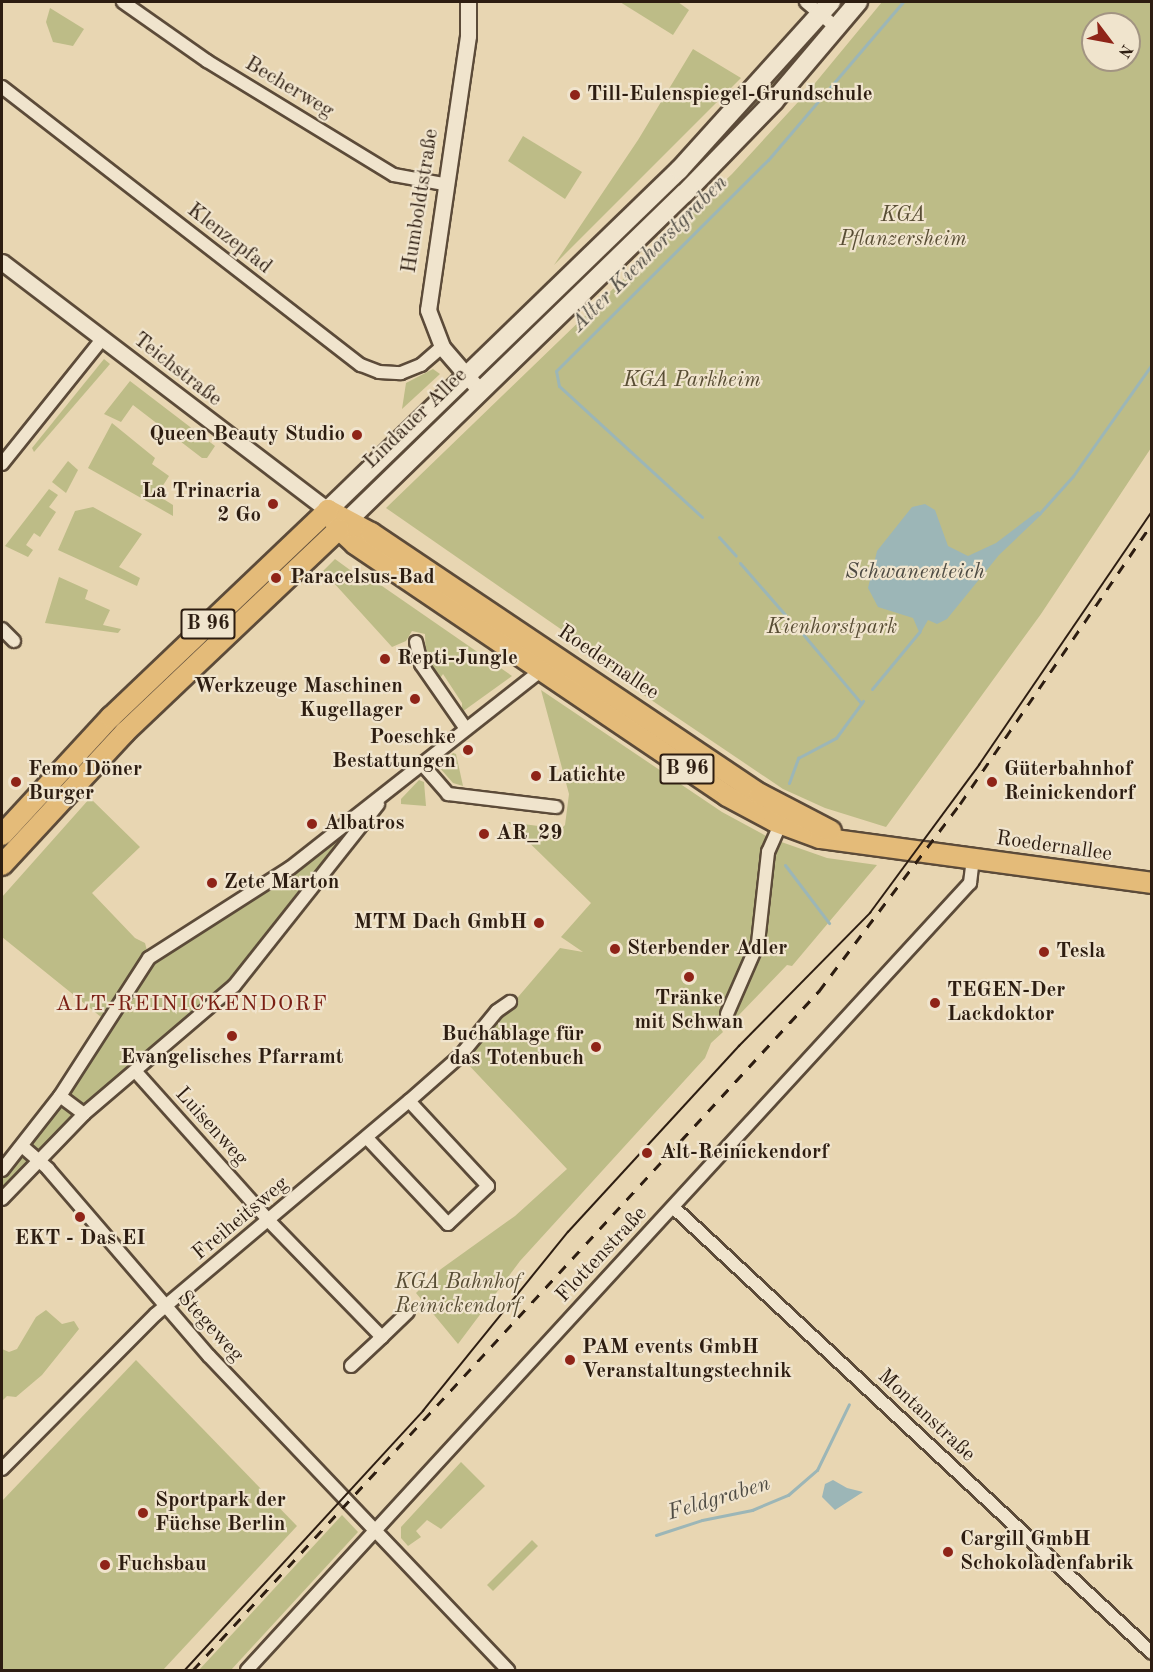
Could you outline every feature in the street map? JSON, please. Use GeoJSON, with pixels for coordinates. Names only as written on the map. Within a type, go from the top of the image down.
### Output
{"type":"FeatureCollection","features":[{"type":"Feature","properties":{"kind":"main road","name":"Lindauer Allee"},"geometry":{"type":"LineString","coordinates":[[2,863],[125,732],[344,524],[685,193],[837,28],[858,2]]}},
{"type":"Feature","properties":{"kind":"main road","name":"Lindauer Allee"},"geometry":{"type":"LineString","coordinates":[[3,830],[111,717],[686,163],[826,8]]}},
{"type":"Feature","properties":{"kind":"main road","name":"B 96"},"geometry":{"type":"LineString","coordinates":[[328,510],[344,524]]}},
{"type":"Feature","properties":{"kind":"main road","name":"Roedernallee"},"geometry":{"type":"LineString","coordinates":[[344,524],[556,657],[760,794],[844,839]]}},
{"type":"Feature","properties":{"kind":"main road","name":"Roedernallee"},"geometry":{"type":"LineString","coordinates":[[344,524],[542,672],[727,796],[781,824],[820,838],[844,839],[973,860],[1152,883]]}},
{"type":"Feature","properties":{"kind":"main road"},"geometry":{"type":"LineString","coordinates":[[3,830],[22,842]]}},
{"type":"Feature","properties":{"kind":"street","name":"Becherweg"},"geometry":{"type":"LineString","coordinates":[[123,2],[207,61],[393,175],[444,184]]}},
{"type":"Feature","properties":{"kind":"street","name":"Humboldtstraße"},"geometry":{"type":"LineString","coordinates":[[468,2],[467,47],[428,292],[431,324],[442,347],[480,391]]}},
{"type":"Feature","properties":{"kind":"street"},"geometry":{"type":"LineString","coordinates":[[806,2],[826,8],[837,28]]}},
{"type":"Feature","properties":{"kind":"street","name":"Klenzepfad"},"geometry":{"type":"LineString","coordinates":[[2,87],[361,365],[379,372],[401,373],[422,364],[442,347]]}},
{"type":"Feature","properties":{"kind":"street","name":"Teichstraße"},"geometry":{"type":"LineString","coordinates":[[2,262],[328,510]]}},
{"type":"Feature","properties":{"kind":"street"},"geometry":{"type":"LineString","coordinates":[[2,464],[102,339]]}},
{"type":"Feature","properties":{"kind":"street"},"geometry":{"type":"LineString","coordinates":[[2,629],[14,641]]}},
{"type":"Feature","properties":{"kind":"street"},"geometry":{"type":"LineString","coordinates":[[416,642],[421,664],[466,729]]}},
{"type":"Feature","properties":{"kind":"street"},"geometry":{"type":"LineString","coordinates":[[2,1170],[60,1096],[149,958],[290,868],[542,672],[556,657]]}},
{"type":"Feature","properties":{"kind":"street"},"geometry":{"type":"LineString","coordinates":[[422,764],[448,794],[556,807]]}},
{"type":"Feature","properties":{"kind":"street"},"geometry":{"type":"LineString","coordinates":[[2,1199],[37,1160],[84,1114],[136,1072],[236,984],[390,790]]}},
{"type":"Feature","properties":{"kind":"street"},"geometry":{"type":"LineString","coordinates":[[728,1014],[758,943],[768,852],[781,824]]}},
{"type":"Feature","properties":{"kind":"street","name":"Flottenstraße"},"geometry":{"type":"LineString","coordinates":[[247,1671],[970,883],[973,860]]}},
{"type":"Feature","properties":{"kind":"street","name":"Freiheitsweg"},"geometry":{"type":"LineString","coordinates":[[2,1469],[85,1382],[166,1308],[460,1056],[497,1011],[510,1002]]}},
{"type":"Feature","properties":{"kind":"street","name":"Luisenweg"},"geometry":{"type":"LineString","coordinates":[[136,1072],[269,1221],[382,1337]]}},
{"type":"Feature","properties":{"kind":"street"},"geometry":{"type":"LineString","coordinates":[[60,1096],[84,1114]]}},
{"type":"Feature","properties":{"kind":"street"},"geometry":{"type":"LineString","coordinates":[[367,1138],[448,1224],[488,1186],[409,1101]]}},
{"type":"Feature","properties":{"kind":"street","name":"Stegeweg"},"geometry":{"type":"LineString","coordinates":[[21,1146],[37,1160],[166,1308],[508,1671]]}},
{"type":"Feature","properties":{"kind":"street","name":"Montanstraße"},"geometry":{"type":"LineString","coordinates":[[673,1207],[1152,1653]]}},
{"type":"Feature","properties":{"kind":"street"},"geometry":{"type":"LineString","coordinates":[[351,1366],[408,1312]]}},
{"type":"Feature","properties":{"kind":"green space"},"geometry":{"type":"Polygon","coordinates":[[[620,2],[678,2],[689,10],[673,35],[620,2]]]}},
{"type":"Feature","properties":{"kind":"green space"},"geometry":{"type":"Polygon","coordinates":[[[882,2],[1151,2],[1151,448],[1041,614],[886,827],[825,808],[783,789],[589,658],[565,632],[386,508],[732,174],[811,88],[882,2]]]}},
{"type":"Feature","properties":{"kind":"green space"},"geometry":{"type":"Polygon","coordinates":[[[50,8],[84,29],[73,46],[53,42],[46,22],[50,8]]]}},
{"type":"Feature","properties":{"kind":"green space"},"geometry":{"type":"Polygon","coordinates":[[[814,30],[822,38],[772,96],[763,88],[814,30]]]}},
{"type":"Feature","properties":{"kind":"green space"},"geometry":{"type":"Polygon","coordinates":[[[693,49],[741,78],[554,265],[638,140],[693,49]]]}},
{"type":"Feature","properties":{"kind":"green space"},"geometry":{"type":"Polygon","coordinates":[[[759,93],[767,100],[494,371],[486,364],[759,93]]]}},
{"type":"Feature","properties":{"kind":"green space"},"geometry":{"type":"Polygon","coordinates":[[[523,136],[582,172],[565,199],[508,161],[523,136]]]}},
{"type":"Feature","properties":{"kind":"green space"},"geometry":{"type":"Polygon","coordinates":[[[104,359],[110,364],[34,452],[32,448],[104,359]]]}},
{"type":"Feature","properties":{"kind":"green space"},"geometry":{"type":"Polygon","coordinates":[[[433,369],[440,374],[402,409],[406,383],[433,369]]]}},
{"type":"Feature","properties":{"kind":"green space"},"geometry":{"type":"Polygon","coordinates":[[[130,381],[215,446],[207,458],[202,458],[133,405],[121,422],[104,414],[130,381]]]}},
{"type":"Feature","properties":{"kind":"green space"},"geometry":{"type":"Polygon","coordinates":[[[464,387],[466,392],[432,430],[360,500],[355,496],[464,387]]]}},
{"type":"Feature","properties":{"kind":"green space"},"geometry":{"type":"Polygon","coordinates":[[[112,423],[155,458],[152,464],[169,476],[157,495],[173,505],[173,516],[88,468],[112,423]]]}},
{"type":"Feature","properties":{"kind":"green space"},"geometry":{"type":"Polygon","coordinates":[[[68,461],[78,470],[66,493],[52,482],[68,461]]]}},
{"type":"Feature","properties":{"kind":"green space"},"geometry":{"type":"Polygon","coordinates":[[[49,489],[58,495],[49,507],[56,512],[40,537],[34,533],[26,545],[33,550],[28,557],[5,546],[49,489]]]}},
{"type":"Feature","properties":{"kind":"green space"},"geometry":{"type":"Polygon","coordinates":[[[93,507],[142,534],[119,567],[140,578],[137,586],[58,550],[75,511],[93,507]]]}},
{"type":"Feature","properties":{"kind":"green space"},"geometry":{"type":"Polygon","coordinates":[[[335,559],[361,578],[369,577],[512,676],[462,712],[462,703],[443,674],[438,681],[426,662],[425,634],[412,631],[406,641],[392,647],[323,571],[335,559]]]}},
{"type":"Feature","properties":{"kind":"green space"},"geometry":{"type":"Polygon","coordinates":[[[59,577],[88,590],[85,599],[110,610],[103,625],[121,629],[118,633],[45,623],[59,577]]]}},
{"type":"Feature","properties":{"kind":"green space","name":"KGA Bahnhof Reinickendorf"},"geometry":{"type":"Polygon","coordinates":[[[541,690],[722,812],[770,838],[827,858],[877,865],[792,966],[787,965],[737,1017],[720,1028],[723,1032],[711,1043],[705,1058],[520,1261],[458,1344],[416,1293],[441,1269],[515,1216],[567,1169],[464,1060],[560,948],[583,952],[561,937],[591,903],[508,822],[561,829],[565,825],[569,794],[541,690]]]}},
{"type":"Feature","properties":{"kind":"green space"},"geometry":{"type":"Polygon","coordinates":[[[453,753],[456,754],[463,786],[453,783],[439,767],[453,753]]]}},
{"type":"Feature","properties":{"kind":"green space"},"geometry":{"type":"Polygon","coordinates":[[[419,780],[424,782],[426,806],[401,804],[401,799],[419,780]]]}},
{"type":"Feature","properties":{"kind":"green space"},"geometry":{"type":"Polygon","coordinates":[[[90,798],[140,847],[92,893],[135,938],[145,943],[149,958],[106,1021],[2,937],[2,897],[90,798]]]}},
{"type":"Feature","properties":{"kind":"green space"},"geometry":{"type":"Polygon","coordinates":[[[359,819],[225,989],[46,1144],[2,1192],[2,1177],[32,1141],[155,961],[300,868],[359,819]]]}},
{"type":"Feature","properties":{"kind":"green space"},"geometry":{"type":"Polygon","coordinates":[[[46,1310],[62,1324],[74,1321],[79,1329],[42,1375],[16,1397],[7,1396],[2,1401],[2,1349],[9,1352],[17,1349],[36,1317],[46,1310]]]}},
{"type":"Feature","properties":{"kind":"green space","name":"Sportpark der Füchse Berlin"},"geometry":{"type":"Polygon","coordinates":[[[136,1360],[297,1526],[163,1670],[2,1670],[2,1501],[136,1360]]]}},
{"type":"Feature","properties":{"kind":"green space"},"geometry":{"type":"Polygon","coordinates":[[[461,1462],[485,1486],[441,1529],[427,1520],[416,1531],[421,1537],[408,1546],[401,1538],[401,1527],[461,1462]]]}},
{"type":"Feature","properties":{"kind":"green space"},"geometry":{"type":"Polygon","coordinates":[[[342,1515],[358,1532],[231,1670],[199,1670],[342,1515]]]}},
{"type":"Feature","properties":{"kind":"green space"},"geometry":{"type":"Polygon","coordinates":[[[532,1540],[538,1546],[493,1591],[487,1585],[532,1540]]]}},
{"type":"Feature","properties":{"kind":"water","name":"Schwanenteich"},"geometry":{"type":"Polygon","coordinates":[[[925,504],[935,510],[948,546],[968,556],[996,543],[1038,511],[1042,514],[999,555],[947,619],[937,624],[928,620],[920,634],[913,618],[878,607],[868,588],[877,551],[912,507],[925,504]]]}},
{"type":"Feature","properties":{"kind":"water"},"geometry":{"type":"Polygon","coordinates":[[[833,1480],[847,1488],[863,1492],[835,1510],[822,1497],[825,1484],[833,1480]]]}},
{"type":"Feature","properties":{"kind":"waterway","name":"Alter Kienhorstgraben"},"geometry":{"type":"LineString","coordinates":[[702,517],[559,386],[556,371],[768,160],[903,2]]}},
{"type":"Feature","properties":{"kind":"waterway"},"geometry":{"type":"LineString","coordinates":[[1039,514],[1073,476],[1152,364]]}},
{"type":"Feature","properties":{"kind":"waterway","name":"Alter Kienhorstgraben"},"geometry":{"type":"LineString","coordinates":[[719,537],[736,556]]}},
{"type":"Feature","properties":{"kind":"waterway","name":"Alter Kienhorstgraben"},"geometry":{"type":"LineString","coordinates":[[740,563],[788,618]]}},
{"type":"Feature","properties":{"kind":"waterway"},"geometry":{"type":"LineString","coordinates":[[872,689],[920,631]]}},
{"type":"Feature","properties":{"kind":"waterway","name":"Alter Kienhorstgraben"},"geometry":{"type":"LineString","coordinates":[[802,633],[861,703]]}},
{"type":"Feature","properties":{"kind":"waterway"},"geometry":{"type":"LineString","coordinates":[[789,783],[798,758],[836,738],[863,701]]}},
{"type":"Feature","properties":{"kind":"waterway"},"geometry":{"type":"LineString","coordinates":[[785,865],[829,923]]}},
{"type":"Feature","properties":{"kind":"waterway","name":"Feldgraben"},"geometry":{"type":"LineString","coordinates":[[656,1535],[702,1520],[752,1510],[788,1495],[817,1470],[849,1404]]}},
{"type":"Feature","properties":{"kind":"tram line"},"geometry":{"type":"LineString","coordinates":[[185,1670],[423,1411],[568,1232],[739,1046],[870,913],[979,765],[1152,511]]}},
{"type":"Feature","properties":{"kind":"railway"},"geometry":{"type":"LineString","coordinates":[[193,1670],[819,991],[960,804],[1152,524]]}},
{"type":"Feature","properties":{"kind":"place","name":"Till-Eulenspiegel-Grundschule"},"geometry":{"type":"Point","coordinates":[575,95]}},
{"type":"Feature","properties":{"kind":"place","name":"Queen Beauty Studio"},"geometry":{"type":"Point","coordinates":[357,435]}},
{"type":"Feature","properties":{"kind":"place","name":"La Trinacria 2 Go"},"geometry":{"type":"Point","coordinates":[273,504]}},
{"type":"Feature","properties":{"kind":"place","name":"Paracelsus-Bad"},"geometry":{"type":"Point","coordinates":[276,578]}},
{"type":"Feature","properties":{"kind":"place","name":"Repti-Jungle"},"geometry":{"type":"Point","coordinates":[385,659]}},
{"type":"Feature","properties":{"kind":"place","name":"Werkzeuge Maschinen Kugellager"},"geometry":{"type":"Point","coordinates":[415,699]}},
{"type":"Feature","properties":{"kind":"place","name":"Poeschke Bestattungen"},"geometry":{"type":"Point","coordinates":[468,750]}},
{"type":"Feature","properties":{"kind":"place","name":"Latichte"},"geometry":{"type":"Point","coordinates":[536,776]}},
{"type":"Feature","properties":{"kind":"place","name":"Femo Döner Burger"},"geometry":{"type":"Point","coordinates":[16,782]}},
{"type":"Feature","properties":{"kind":"place","name":"Güterbahnhof Reinickendorf"},"geometry":{"type":"Point","coordinates":[992,782]}},
{"type":"Feature","properties":{"kind":"place","name":"Albatros"},"geometry":{"type":"Point","coordinates":[312,824]}},
{"type":"Feature","properties":{"kind":"place","name":"AR_29"},"geometry":{"type":"Point","coordinates":[484,834]}},
{"type":"Feature","properties":{"kind":"place","name":"Zete Marton"},"geometry":{"type":"Point","coordinates":[212,883]}},
{"type":"Feature","properties":{"kind":"place","name":"MTM Dach GmbH"},"geometry":{"type":"Point","coordinates":[539,923]}},
{"type":"Feature","properties":{"kind":"place","name":"Sterbender Adler"},"geometry":{"type":"Point","coordinates":[615,949]}},
{"type":"Feature","properties":{"kind":"place","name":"Tesla"},"geometry":{"type":"Point","coordinates":[1044,952]}},
{"type":"Feature","properties":{"kind":"place","name":"Tränke mit Schwan"},"geometry":{"type":"Point","coordinates":[689,977]}},
{"type":"Feature","properties":{"kind":"place","name":"TEGEN-Der Lackdoktor"},"geometry":{"type":"Point","coordinates":[935,1003]}},
{"type":"Feature","properties":{"kind":"place","name":"Evangelisches Pfarramt"},"geometry":{"type":"Point","coordinates":[232,1036]}},
{"type":"Feature","properties":{"kind":"place","name":"Buchablage für das Totenbuch"},"geometry":{"type":"Point","coordinates":[596,1047]}},
{"type":"Feature","properties":{"kind":"place","name":"Alt-Reinickendorf"},"geometry":{"type":"Point","coordinates":[647,1153]}},
{"type":"Feature","properties":{"kind":"place","name":"EKT - Das EI"},"geometry":{"type":"Point","coordinates":[80,1217]}},
{"type":"Feature","properties":{"kind":"place","name":"PAM events GmbH Veranstaltungstechnik"},"geometry":{"type":"Point","coordinates":[570,1360]}},
{"type":"Feature","properties":{"kind":"place","name":"Sportpark der Füchse Berlin"},"geometry":{"type":"Point","coordinates":[143,1513]}},
{"type":"Feature","properties":{"kind":"place","name":"Cargill GmbH Schokoladenfabrik"},"geometry":{"type":"Point","coordinates":[948,1552]}},
{"type":"Feature","properties":{"kind":"place","name":"Fuchsbau"},"geometry":{"type":"Point","coordinates":[105,1565]}},
{"type":"Feature","properties":{"kind":"district","name":"ALT-REINICKENDORF"},"geometry":{"type":"Point","coordinates":[192,1005]}},
{"type":"Feature","properties":{"kind":"park label","name":"KGA Pflanzersheim"},"geometry":{"type":"Point","coordinates":[903,228]}},
{"type":"Feature","properties":{"kind":"park label","name":"KGA Parkheim"},"geometry":{"type":"Point","coordinates":[692,381]}},
{"type":"Feature","properties":{"kind":"park label","name":"Kienhorstpark"},"geometry":{"type":"Point","coordinates":[832,628]}}]}
